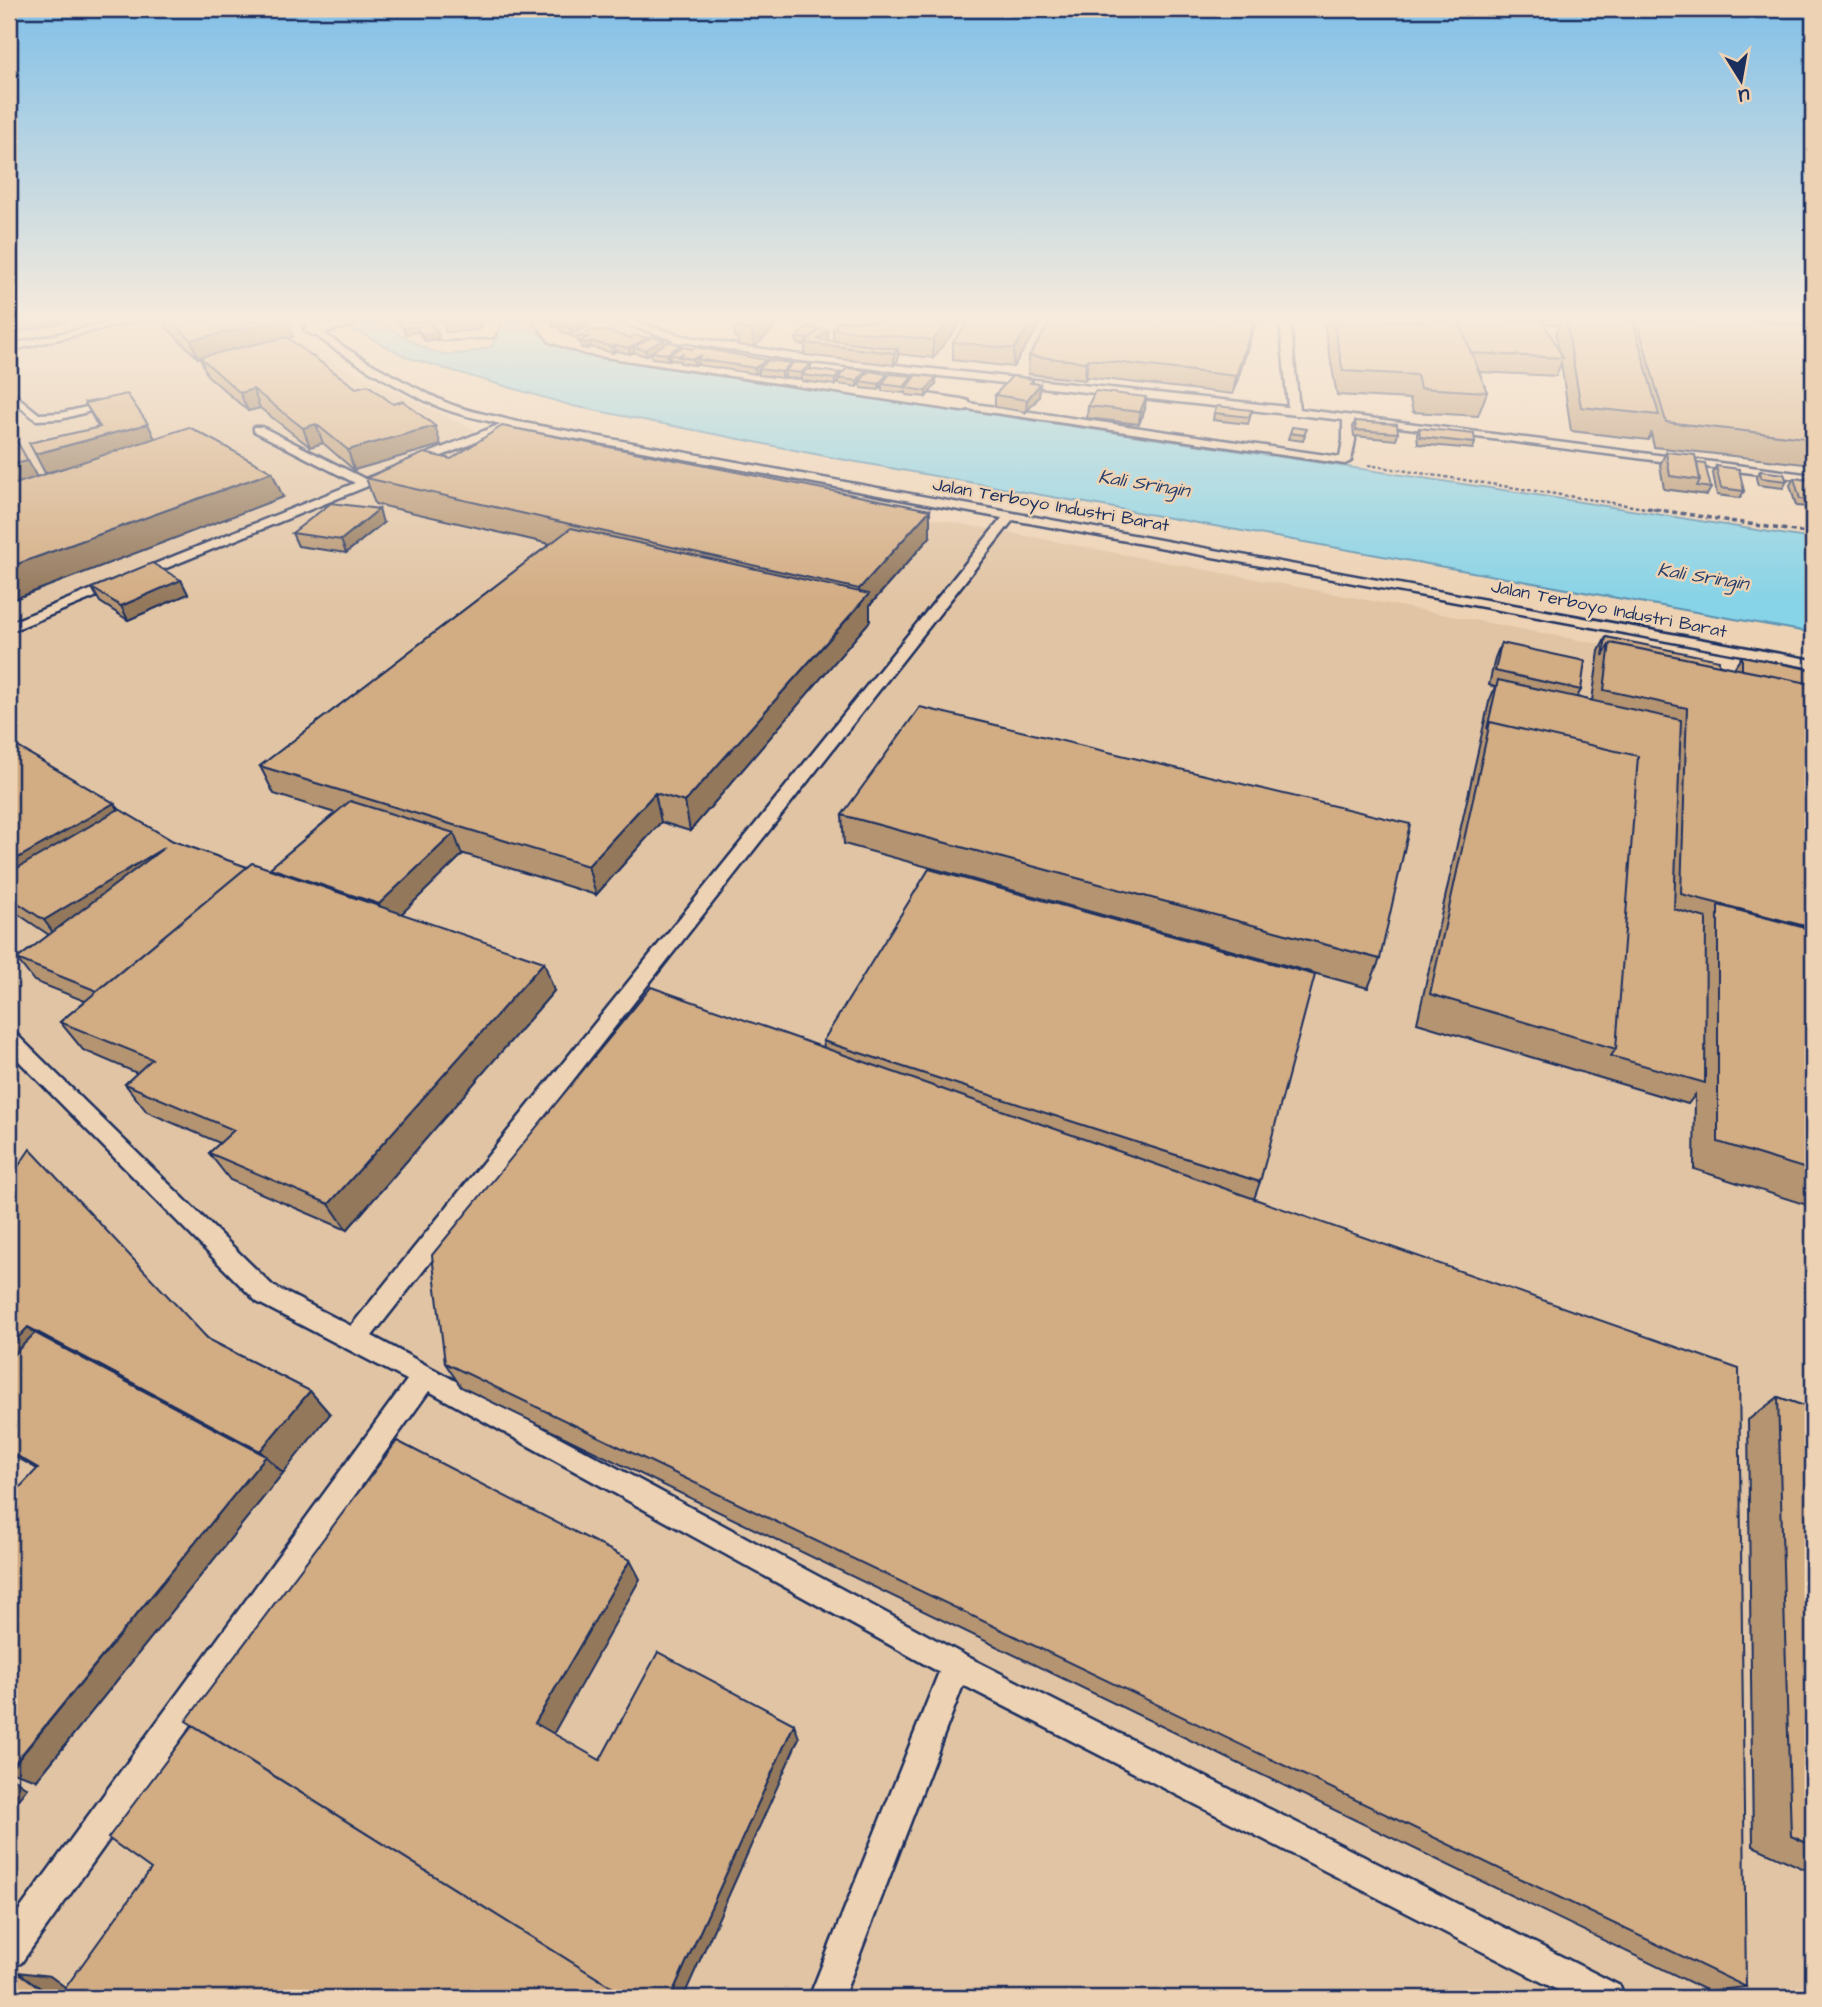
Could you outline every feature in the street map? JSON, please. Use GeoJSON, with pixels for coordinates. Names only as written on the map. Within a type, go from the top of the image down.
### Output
{"type":"FeatureCollection","features":[{"type":"Feature","properties":{"kind":"lane"},"geometry":{"type":"LineString","coordinates":[[33,415],[36,417],[67,415]]}},
{"type":"Feature","properties":{"kind":"lane","name":"Jalan Terboyo Industri Barat"},"geometry":{"type":"LineString","coordinates":[[476,415],[512,425],[1813,664]]}},
{"type":"Feature","properties":{"kind":"lane"},"geometry":{"type":"LineString","coordinates":[[1027,415],[1345,461],[1349,439],[1348,417]]}},
{"type":"Feature","properties":{"kind":"lane"},"geometry":{"type":"LineString","coordinates":[[1327,415],[1813,478]]}},
{"type":"Feature","properties":{"kind":"lane"},"geometry":{"type":"LineString","coordinates":[[9,628],[512,425]]}},
{"type":"Feature","properties":{"kind":"lane"},"geometry":{"type":"LineString","coordinates":[[258,429],[365,484]]}},
{"type":"Feature","properties":{"kind":"lane"},"geometry":{"type":"LineString","coordinates":[[354,1340],[1011,515]]}},
{"type":"Feature","properties":{"kind":"lane"},"geometry":{"type":"LineString","coordinates":[[9,1039],[265,1294],[425,1376],[956,1666],[1608,1998]]}},
{"type":"Feature","properties":{"kind":"lane"},"geometry":{"type":"LineString","coordinates":[[9,1951],[425,1376]]}},
{"type":"Feature","properties":{"kind":"lane"},"geometry":{"type":"LineString","coordinates":[[826,1998],[956,1666]]}},
{"type":"Feature","properties":{"kind":"path"},"geometry":{"type":"LineString","coordinates":[[1345,461],[1813,534]]}},
{"type":"Feature","properties":{"kind":"shaded area"},"geometry":{"type":"Polygon","coordinates":[[[9,415],[443,415],[484,434],[1813,684],[1813,1998],[9,1998],[9,415]]]}},
{"type":"Feature","properties":{"kind":"water","name":"Kali Sringin"},"geometry":{"type":"Polygon","coordinates":[[[617,415],[994,415],[1813,539],[1813,633],[840,459],[617,415]]]}},
{"type":"Feature","properties":{"kind":"building"},"geometry":{"type":"Polygon","coordinates":[[[92,415],[141,415],[148,424],[35,454],[29,443],[100,427],[92,415]]]}},
{"type":"Feature","properties":{"kind":"building"},"geometry":{"type":"Polygon","coordinates":[[[286,415],[420,415],[435,426],[348,450],[316,424],[303,428],[286,415]]]}},
{"type":"Feature","properties":{"kind":"building"},"geometry":{"type":"Polygon","coordinates":[[[1664,415],[1813,415],[1813,439],[1666,422],[1664,415]]]}},
{"type":"Feature","properties":{"kind":"building"},"geometry":{"type":"Polygon","coordinates":[[[1355,421],[1397,424],[1398,433],[1356,430],[1355,421]]]}},
{"type":"Feature","properties":{"kind":"building"},"geometry":{"type":"Polygon","coordinates":[[[502,426],[930,510],[859,589],[366,478],[424,453],[451,459],[502,426]]]}},
{"type":"Feature","properties":{"kind":"building"},"geometry":{"type":"Polygon","coordinates":[[[189,427],[272,472],[9,567],[9,486],[189,427]]]}},
{"type":"Feature","properties":{"kind":"building"},"geometry":{"type":"Polygon","coordinates":[[[1292,427],[1307,429],[1304,435],[1290,433],[1292,427]]]}},
{"type":"Feature","properties":{"kind":"building"},"geometry":{"type":"Polygon","coordinates":[[[1419,428],[1474,434],[1475,443],[1420,437],[1419,428]]]}},
{"type":"Feature","properties":{"kind":"building"},"geometry":{"type":"Polygon","coordinates":[[[17,441],[28,461],[9,465],[9,443],[17,441]]]}},
{"type":"Feature","properties":{"kind":"building"},"geometry":{"type":"Polygon","coordinates":[[[1666,452],[1695,455],[1700,480],[1670,476],[1666,452]]]}},
{"type":"Feature","properties":{"kind":"building"},"geometry":{"type":"Polygon","coordinates":[[[1697,463],[1705,464],[1711,488],[1697,486],[1700,480],[1697,463]]]}},
{"type":"Feature","properties":{"kind":"building"},"geometry":{"type":"Polygon","coordinates":[[[1716,466],[1739,469],[1744,491],[1721,488],[1716,466]]]}},
{"type":"Feature","properties":{"kind":"building"},"geometry":{"type":"Polygon","coordinates":[[[1760,471],[1784,474],[1787,481],[1761,478],[1760,471]]]}},
{"type":"Feature","properties":{"kind":"building"},"geometry":{"type":"Polygon","coordinates":[[[1806,477],[1813,479],[1813,487],[1808,487],[1813,501],[1800,499],[1794,478],[1807,480],[1806,477]]]}},
{"type":"Feature","properties":{"kind":"building"},"geometry":{"type":"Polygon","coordinates":[[[331,503],[379,509],[341,540],[292,533],[331,503]]]}},
{"type":"Feature","properties":{"kind":"building"},"geometry":{"type":"Polygon","coordinates":[[[571,528],[869,594],[685,802],[655,793],[588,866],[260,766],[571,528]]]}},
{"type":"Feature","properties":{"kind":"building"},"geometry":{"type":"Polygon","coordinates":[[[152,563],[181,580],[121,606],[92,588],[152,563]]]}},
{"type":"Feature","properties":{"kind":"building"},"geometry":{"type":"Polygon","coordinates":[[[1606,637],[1719,660],[1719,665],[1610,643],[1603,656],[1606,637]]]}},
{"type":"Feature","properties":{"kind":"building"},"geometry":{"type":"Polygon","coordinates":[[[1501,643],[1585,661],[1581,690],[1495,671],[1501,643]]]}},
{"type":"Feature","properties":{"kind":"building"},"geometry":{"type":"Polygon","coordinates":[[[1610,643],[1813,684],[1813,928],[1681,894],[1687,708],[1604,690],[1610,643]]]}},
{"type":"Feature","properties":{"kind":"building"},"geometry":{"type":"Polygon","coordinates":[[[1742,656],[1813,670],[1813,684],[1742,670],[1742,656]]]}},
{"type":"Feature","properties":{"kind":"building"},"geometry":{"type":"Polygon","coordinates":[[[1498,680],[1681,720],[1674,909],[1706,918],[1705,1083],[1611,1056],[1616,1049],[1638,756],[1490,722],[1487,729],[1498,680]]]}},
{"type":"Feature","properties":{"kind":"building"},"geometry":{"type":"Polygon","coordinates":[[[920,707],[1410,824],[1380,959],[842,815],[920,707]]]}},
{"type":"Feature","properties":{"kind":"building"},"geometry":{"type":"Polygon","coordinates":[[[1490,722],[1638,756],[1616,1049],[1430,994],[1490,722]]]}},
{"type":"Feature","properties":{"kind":"building"},"geometry":{"type":"Polygon","coordinates":[[[9,742],[114,803],[9,863],[9,742]]]}},
{"type":"Feature","properties":{"kind":"building"},"geometry":{"type":"Polygon","coordinates":[[[350,801],[454,833],[379,904],[270,868],[350,801]]]}},
{"type":"Feature","properties":{"kind":"building"},"geometry":{"type":"Polygon","coordinates":[[[119,809],[173,841],[247,867],[97,991],[17,959],[165,847],[44,920],[9,897],[9,873],[119,809]]]}},
{"type":"Feature","properties":{"kind":"building"},"geometry":{"type":"Polygon","coordinates":[[[252,863],[544,962],[329,1204],[209,1153],[234,1130],[125,1084],[152,1059],[60,1022],[252,863]]]}},
{"type":"Feature","properties":{"kind":"building"},"geometry":{"type":"Polygon","coordinates":[[[929,869],[1315,975],[1260,1182],[823,1041],[929,869]]]}},
{"type":"Feature","properties":{"kind":"building"},"geometry":{"type":"Polygon","coordinates":[[[1718,905],[1813,930],[1813,1171],[1718,1142],[1718,905]]]}},
{"type":"Feature","properties":{"kind":"building"},"geometry":{"type":"Polygon","coordinates":[[[651,987],[1739,1369],[1746,1987],[445,1363],[432,1255],[651,987]]]}},
{"type":"Feature","properties":{"kind":"building"},"geometry":{"type":"Polygon","coordinates":[[[30,1149],[209,1340],[310,1391],[260,1451],[28,1327],[9,1347],[9,1180],[30,1149]]]}},
{"type":"Feature","properties":{"kind":"building"},"geometry":{"type":"Polygon","coordinates":[[[35,1333],[266,1456],[9,1770],[9,1499],[38,1468],[9,1451],[9,1359],[35,1333]]]}},
{"type":"Feature","properties":{"kind":"building"},"geometry":{"type":"Polygon","coordinates":[[[1778,1397],[1813,1409],[1813,1846],[1791,1836],[1778,1397]]]}},
{"type":"Feature","properties":{"kind":"building"},"geometry":{"type":"Polygon","coordinates":[[[397,1441],[630,1560],[535,1723],[600,1760],[658,1652],[794,1724],[670,1998],[629,1998],[186,1721],[397,1441]]]}},
{"type":"Feature","properties":{"kind":"building"},"geometry":{"type":"Polygon","coordinates":[[[193,1725],[629,1998],[58,1998],[151,1869],[108,1838],[193,1725]]]}},
{"type":"Feature","properties":{"kind":"building"},"geometry":{"type":"Polygon","coordinates":[[[18,1972],[54,1998],[9,1998],[9,1985],[18,1972]]]}}]}
